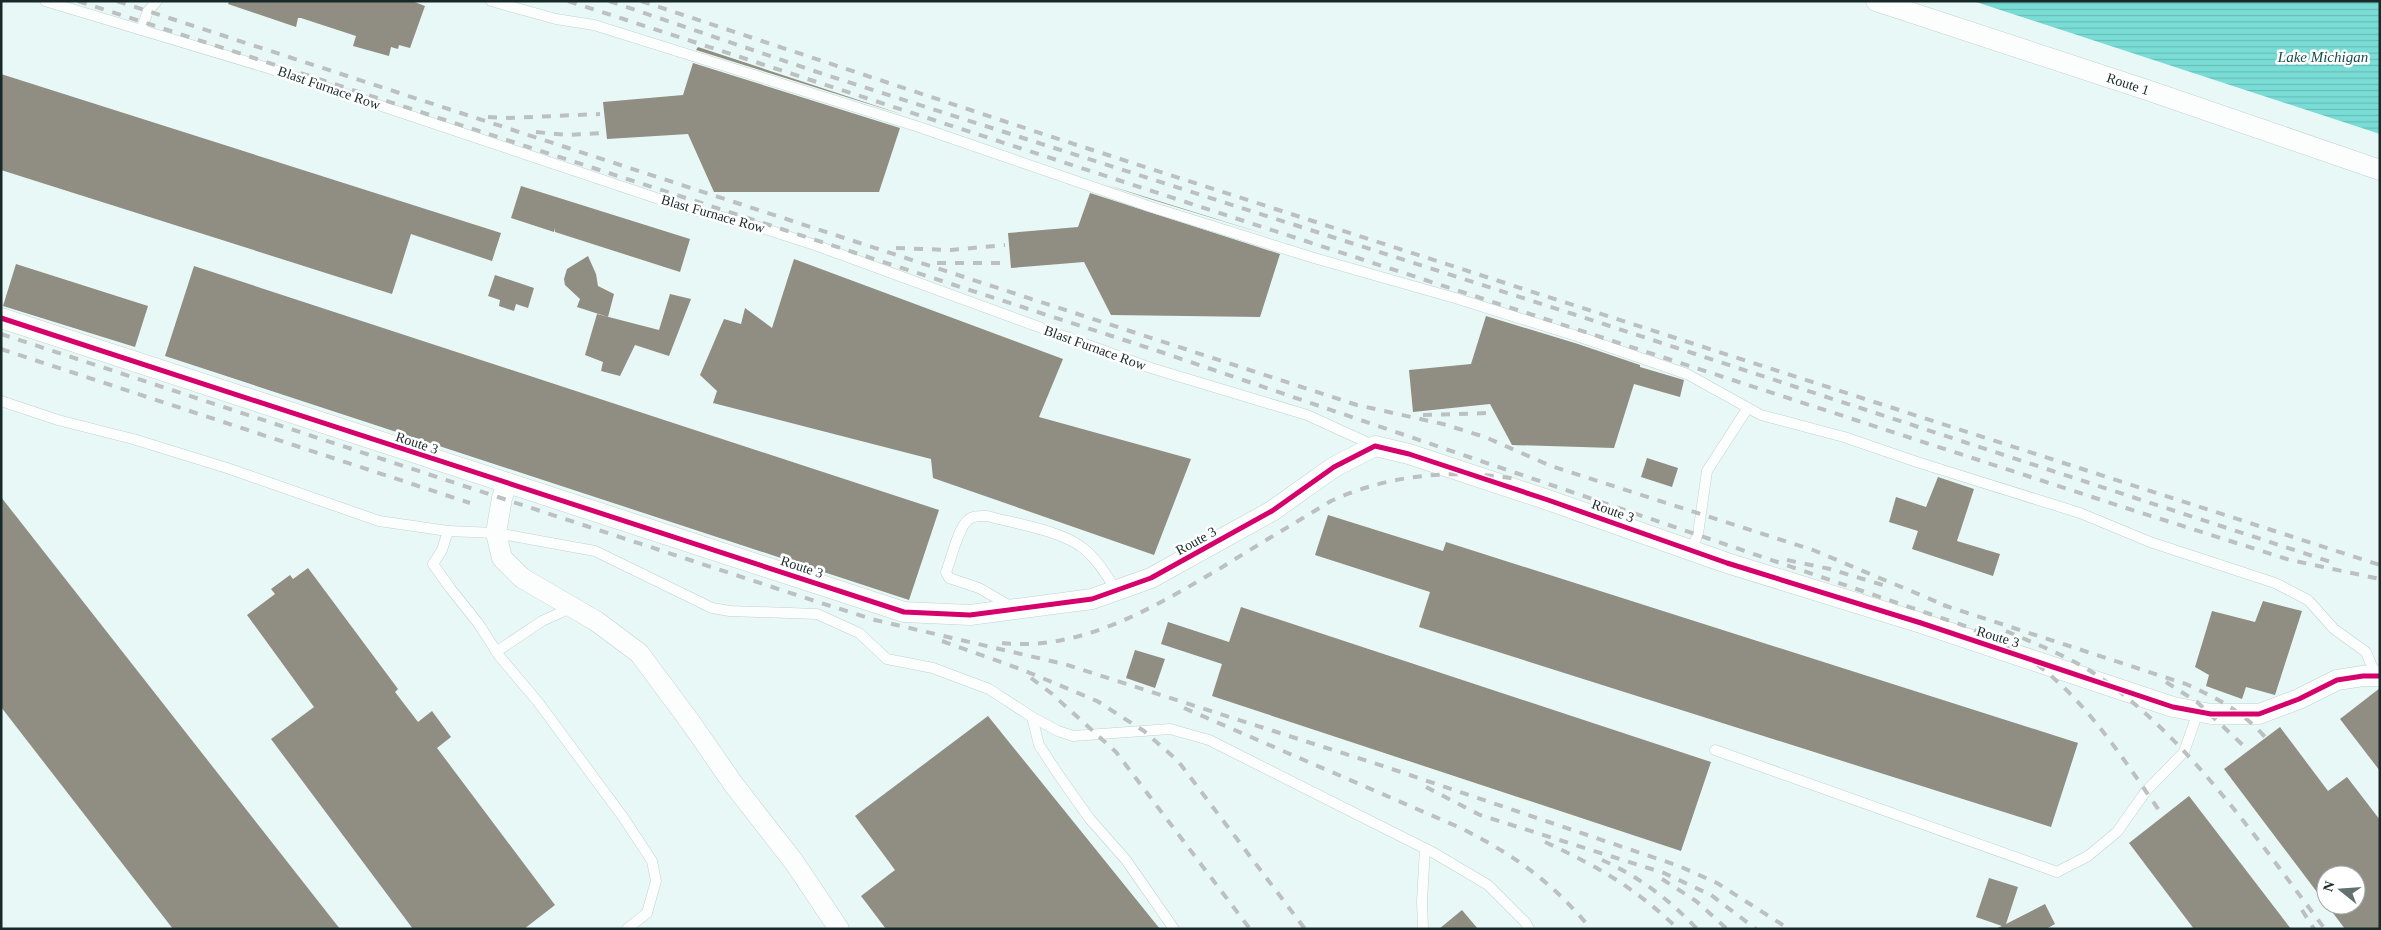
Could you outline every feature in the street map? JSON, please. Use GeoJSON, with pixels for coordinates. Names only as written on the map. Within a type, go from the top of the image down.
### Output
{"type":"FeatureCollection","features":[{"type":"Feature","properties":{"kind":"street","name":"Route 1"},"geometry":{"type":"LineString","coordinates":[[1876,1],[2147,90],[2380,170]]}},
{"type":"Feature","properties":{"kind":"street","name":"Route 3"},"geometry":{"type":"LineString","coordinates":[[1,318],[904,612],[970,615],[1092,599],[1150,578],[1256,520],[1334,467],[1375,446],[1409,454],[1548,500],[1691,551],[2058,667],[2124,692],[2173,707],[2211,714],[2259,714],[2300,699],[2337,680],[2378,676]]}},
{"type":"Feature","properties":{"kind":"street"},"geometry":{"type":"LineString","coordinates":[[508,484],[502,498],[496,533],[502,558],[522,578],[596,621],[638,653],[691,723],[734,785],[794,862],[839,929]]}},
{"type":"Feature","properties":{"kind":"lane","name":"Blast Furnace Row"},"geometry":{"type":"LineString","coordinates":[[45,1],[268,68],[686,208],[744,222],[815,245],[1142,365],[1307,415],[1375,446]]}},
{"type":"Feature","properties":{"kind":"lane"},"geometry":{"type":"LineString","coordinates":[[141,30],[148,11],[156,1]]}},
{"type":"Feature","properties":{"kind":"lane"},"geometry":{"type":"LineString","coordinates":[[491,1],[556,19],[594,25],[919,127],[1160,210],[1580,337],[1687,374],[1747,409],[1761,415],[1844,437],[2080,513],[2150,542],[2275,583],[2308,600],[2334,629],[2366,652],[2378,676]]}},
{"type":"Feature","properties":{"kind":"lane"},"geometry":{"type":"LineString","coordinates":[[1,401],[58,420],[133,439],[379,521],[448,531],[496,533],[595,551],[712,608],[730,611],[817,614],[858,633],[887,659],[933,668],[989,689],[1032,717],[1072,736],[1170,729],[1209,740],[1425,848],[1488,885],[1525,922],[1529,929]]}},
{"type":"Feature","properties":{"kind":"lane"},"geometry":{"type":"LineString","coordinates":[[1691,551],[1698,534],[1707,471],[1747,409]]}},
{"type":"Feature","properties":{"kind":"lane"},"geometry":{"type":"LineString","coordinates":[[1018,610],[979,588],[949,578],[946,572],[960,532],[967,520],[975,516],[987,516],[1068,538],[1084,548],[1100,565],[1116,590]]}},
{"type":"Feature","properties":{"kind":"lane"},"geometry":{"type":"LineString","coordinates":[[448,531],[442,550],[433,564],[478,623],[496,652],[538,702],[623,817],[652,861],[656,881],[647,913],[627,929]]}},
{"type":"Feature","properties":{"kind":"lane"},"geometry":{"type":"LineString","coordinates":[[496,652],[542,621],[571,608]]}},
{"type":"Feature","properties":{"kind":"lane"},"geometry":{"type":"LineString","coordinates":[[1714,750],[2057,872],[2088,856],[2117,832],[2146,791],[2184,752],[2198,712]]}},
{"type":"Feature","properties":{"kind":"lane"},"geometry":{"type":"LineString","coordinates":[[1032,717],[1039,745],[1058,774],[1089,818],[1126,860],[1174,929]]}},
{"type":"Feature","properties":{"kind":"lane"},"geometry":{"type":"LineString","coordinates":[[1423,929],[1422,901],[1425,848]]}},
{"type":"Feature","properties":{"kind":"water","name":"Lake Michigan"},"geometry":{"type":"Polygon","coordinates":[[[1973,1],[2380,1],[2380,134],[1973,1]]]}},
{"type":"Feature","properties":{"kind":"building"},"geometry":{"type":"Polygon","coordinates":[[[229,1],[412,1],[425,6],[410,48],[399,45],[398,49],[391,47],[389,56],[353,46],[356,36],[301,18],[298,18],[296,27],[228,4],[229,1]]]}},
{"type":"Feature","properties":{"kind":"building"},"geometry":{"type":"Polygon","coordinates":[[[698,47],[904,115],[696,50],[698,47]]]}},
{"type":"Feature","properties":{"kind":"building"},"geometry":{"type":"Polygon","coordinates":[[[693,63],[900,128],[879,192],[714,192],[688,134],[607,139],[603,102],[683,95],[693,63]]]}},
{"type":"Feature","properties":{"kind":"building"},"geometry":{"type":"Polygon","coordinates":[[[1,74],[501,233],[492,261],[411,234],[392,294],[1,170],[1,74]]]}},
{"type":"Feature","properties":{"kind":"building"},"geometry":{"type":"Polygon","coordinates":[[[1104,184],[1284,240],[1153,200],[1104,184]]]}},
{"type":"Feature","properties":{"kind":"building"},"geometry":{"type":"Polygon","coordinates":[[[521,186],[690,239],[680,272],[555,232],[555,228],[554,232],[511,218],[521,186]]]}},
{"type":"Feature","properties":{"kind":"building"},"geometry":{"type":"Polygon","coordinates":[[[1090,193],[1280,254],[1260,317],[1111,315],[1084,262],[1011,268],[1008,233],[1078,227],[1090,193]]]}},
{"type":"Feature","properties":{"kind":"building"},"geometry":{"type":"Polygon","coordinates":[[[588,256],[596,274],[598,286],[614,294],[608,317],[577,307],[580,299],[565,285],[564,279],[567,269],[588,256]]]}},
{"type":"Feature","properties":{"kind":"building"},"geometry":{"type":"Polygon","coordinates":[[[794,259],[1063,359],[1039,417],[1191,459],[1154,555],[933,478],[931,459],[713,403],[717,391],[700,375],[724,319],[741,324],[745,308],[772,328],[794,259]]]}},
{"type":"Feature","properties":{"kind":"building"},"geometry":{"type":"Polygon","coordinates":[[[16,264],[148,306],[135,347],[3,306],[16,264]]]}},
{"type":"Feature","properties":{"kind":"building"},"geometry":{"type":"Polygon","coordinates":[[[194,266],[939,510],[909,600],[165,356],[194,266]]]}},
{"type":"Feature","properties":{"kind":"building"},"geometry":{"type":"Polygon","coordinates":[[[495,275],[534,288],[528,308],[516,304],[514,311],[499,306],[500,300],[488,296],[495,275]]]}},
{"type":"Feature","properties":{"kind":"building"},"geometry":{"type":"Polygon","coordinates":[[[670,294],[691,299],[669,356],[635,345],[620,376],[601,371],[603,362],[585,355],[597,314],[659,330],[670,294]]]}},
{"type":"Feature","properties":{"kind":"building"},"geometry":{"type":"Polygon","coordinates":[[[1486,316],[1578,344],[1640,365],[1640,367],[1684,380],[1680,397],[1634,384],[1614,448],[1512,445],[1490,404],[1413,412],[1409,370],[1471,364],[1486,316]]]}},
{"type":"Feature","properties":{"kind":"building"},"geometry":{"type":"Polygon","coordinates":[[[1647,458],[1678,468],[1672,487],[1641,477],[1647,458]]]}},
{"type":"Feature","properties":{"kind":"building"},"geometry":{"type":"Polygon","coordinates":[[[1938,477],[1974,489],[1957,541],[2000,554],[1993,576],[1912,549],[1918,531],[1889,522],[1896,497],[1926,507],[1938,477]]]}},
{"type":"Feature","properties":{"kind":"building"},"geometry":{"type":"Polygon","coordinates":[[[1,497],[340,929],[173,929],[1,707],[1,497]]]}},
{"type":"Feature","properties":{"kind":"building"},"geometry":{"type":"Polygon","coordinates":[[[1328,515],[1443,551],[1446,542],[2078,743],[2051,827],[1419,627],[1430,592],[1315,555],[1328,515]]]}},
{"type":"Feature","properties":{"kind":"building"},"geometry":{"type":"Polygon","coordinates":[[[308,568],[398,689],[395,692],[418,722],[432,711],[451,737],[437,748],[555,905],[524,929],[413,929],[271,739],[314,707],[247,615],[275,594],[271,589],[290,575],[293,579],[308,568]]]}},
{"type":"Feature","properties":{"kind":"building"},"geometry":{"type":"Polygon","coordinates":[[[2263,601],[2302,611],[2275,695],[2246,687],[2242,699],[2206,686],[2209,675],[2195,667],[2212,611],[2255,622],[2263,601]]]}},
{"type":"Feature","properties":{"kind":"building"},"geometry":{"type":"Polygon","coordinates":[[[1241,607],[1711,762],[1681,851],[1212,696],[1222,664],[1161,644],[1168,622],[1229,642],[1241,607]]]}},
{"type":"Feature","properties":{"kind":"building"},"geometry":{"type":"Polygon","coordinates":[[[1135,650],[1165,659],[1155,688],[1126,678],[1135,650]]]}},
{"type":"Feature","properties":{"kind":"building"},"geometry":{"type":"Polygon","coordinates":[[[2380,688],[2380,771],[2340,719],[2380,688]]]}},
{"type":"Feature","properties":{"kind":"building"},"geometry":{"type":"Polygon","coordinates":[[[988,716],[1160,929],[886,929],[861,896],[895,870],[855,816],[988,716]]]}},
{"type":"Feature","properties":{"kind":"building"},"geometry":{"type":"Polygon","coordinates":[[[2280,727],[2328,791],[2347,777],[2380,820],[2380,929],[2345,929],[2334,915],[2366,915],[2366,865],[2316,865],[2316,891],[2224,769],[2280,727]]]}},
{"type":"Feature","properties":{"kind":"building"},"geometry":{"type":"Polygon","coordinates":[[[2189,796],[2291,929],[2194,929],[2129,843],[2189,796]]]}},
{"type":"Feature","properties":{"kind":"building"},"geometry":{"type":"Polygon","coordinates":[[[1989,878],[2018,887],[2006,924],[2045,904],[2055,924],[2046,929],[1995,929],[2002,926],[1976,917],[1989,878]]]}},
{"type":"Feature","properties":{"kind":"building"},"geometry":{"type":"Polygon","coordinates":[[[1462,910],[1478,929],[1439,929],[1462,910]]]}},
{"type":"Feature","properties":{"kind":"railway"},"geometry":{"type":"LineString","coordinates":[[78,1],[1158,351],[1968,627],[2035,663],[2072,696],[2105,734],[2163,816]]}},
{"type":"Feature","properties":{"kind":"railway"},"geometry":{"type":"LineString","coordinates":[[117,1],[1357,405],[1443,424],[1485,437],[1551,466],[1813,550],[1949,607]]}},
{"type":"Feature","properties":{"kind":"railway"},"geometry":{"type":"LineString","coordinates":[[568,1],[2126,508],[2290,560],[2380,579]]}},
{"type":"Feature","properties":{"kind":"railway"},"geometry":{"type":"LineString","coordinates":[[609,1],[823,74],[1573,314],[2334,563]]}},
{"type":"Feature","properties":{"kind":"railway"},"geometry":{"type":"LineString","coordinates":[[641,1],[1049,136],[2380,565]]}},
{"type":"Feature","properties":{"kind":"railway"},"geometry":{"type":"LineString","coordinates":[[488,117],[509,118],[600,114]]}},
{"type":"Feature","properties":{"kind":"railway"},"geometry":{"type":"LineString","coordinates":[[536,132],[567,135],[601,133]]}},
{"type":"Feature","properties":{"kind":"railway"},"geometry":{"type":"LineString","coordinates":[[896,248],[951,250],[1005,245]]}},
{"type":"Feature","properties":{"kind":"railway"},"geometry":{"type":"LineString","coordinates":[[937,263],[1008,263]]}},
{"type":"Feature","properties":{"kind":"railway"},"geometry":{"type":"LineString","coordinates":[[1,334],[875,620],[1064,664],[1386,767],[1679,866],[1717,883],[1789,929]]}},
{"type":"Feature","properties":{"kind":"railway"},"geometry":{"type":"LineString","coordinates":[[1,349],[470,503]]}},
{"type":"Feature","properties":{"kind":"railway"},"geometry":{"type":"LineString","coordinates":[[1423,415],[1490,413]]}},
{"type":"Feature","properties":{"kind":"railway"},"geometry":{"type":"LineString","coordinates":[[1002,643],[1032,644],[1061,640],[1090,633],[1118,623],[1173,596],[1331,501],[1353,492],[1399,480],[1446,474],[1469,474],[1517,479]]}},
{"type":"Feature","properties":{"kind":"railway"},"geometry":{"type":"LineString","coordinates":[[1787,560],[1830,569],[1886,586]]}},
{"type":"Feature","properties":{"kind":"railway"},"geometry":{"type":"LineString","coordinates":[[1943,605],[2186,684],[2229,706],[2248,720],[2265,737]]}},
{"type":"Feature","properties":{"kind":"railway"},"geometry":{"type":"LineString","coordinates":[[2006,631],[2079,664],[2134,703],[2165,732],[2222,794],[2325,929]]}},
{"type":"Feature","properties":{"kind":"railway"},"geometry":{"type":"LineString","coordinates":[[942,641],[1023,670],[1097,701],[1144,731],[1178,761],[1305,929]]}},
{"type":"Feature","properties":{"kind":"railway"},"geometry":{"type":"LineString","coordinates":[[1031,678],[1051,693],[1116,752],[1250,929]]}},
{"type":"Feature","properties":{"kind":"railway"},"geometry":{"type":"LineString","coordinates":[[2166,682],[2197,702],[2248,750]]}},
{"type":"Feature","properties":{"kind":"railway"},"geometry":{"type":"LineString","coordinates":[[1184,708],[1463,829],[1482,839],[1517,861],[1548,884],[1577,912],[1591,929]]}},
{"type":"Feature","properties":{"kind":"railway"},"geometry":{"type":"LineString","coordinates":[[1426,787],[1480,815],[1664,873],[1711,895],[1756,929]]}},
{"type":"Feature","properties":{"kind":"railway"},"geometry":{"type":"LineString","coordinates":[[1545,842],[1582,860],[1632,890],[1678,929]]}},
{"type":"Feature","properties":{"kind":"railway"},"geometry":{"type":"LineString","coordinates":[[1602,860],[1641,881],[1676,908],[1697,929]]}},
{"type":"Feature","properties":{"kind":"railway"},"geometry":{"type":"LineString","coordinates":[[1662,879],[1696,901],[1727,929]]}},
{"type":"Feature","properties":{"kind":"railway"},"geometry":{"type":"LineString","coordinates":[[2302,910],[2314,929]]}},
{"type":"Feature","properties":{"kind":"cycle path"},"geometry":{"type":"LineString","coordinates":[[1,318],[904,612],[970,615],[1092,599],[1151,578],[1272,511],[1334,467],[1375,446],[1409,454],[1548,500],[1727,563],[1921,623],[2173,707],[2211,714],[2259,714],[2299,699],[2337,680],[2363,676],[2380,676]]}}]}
